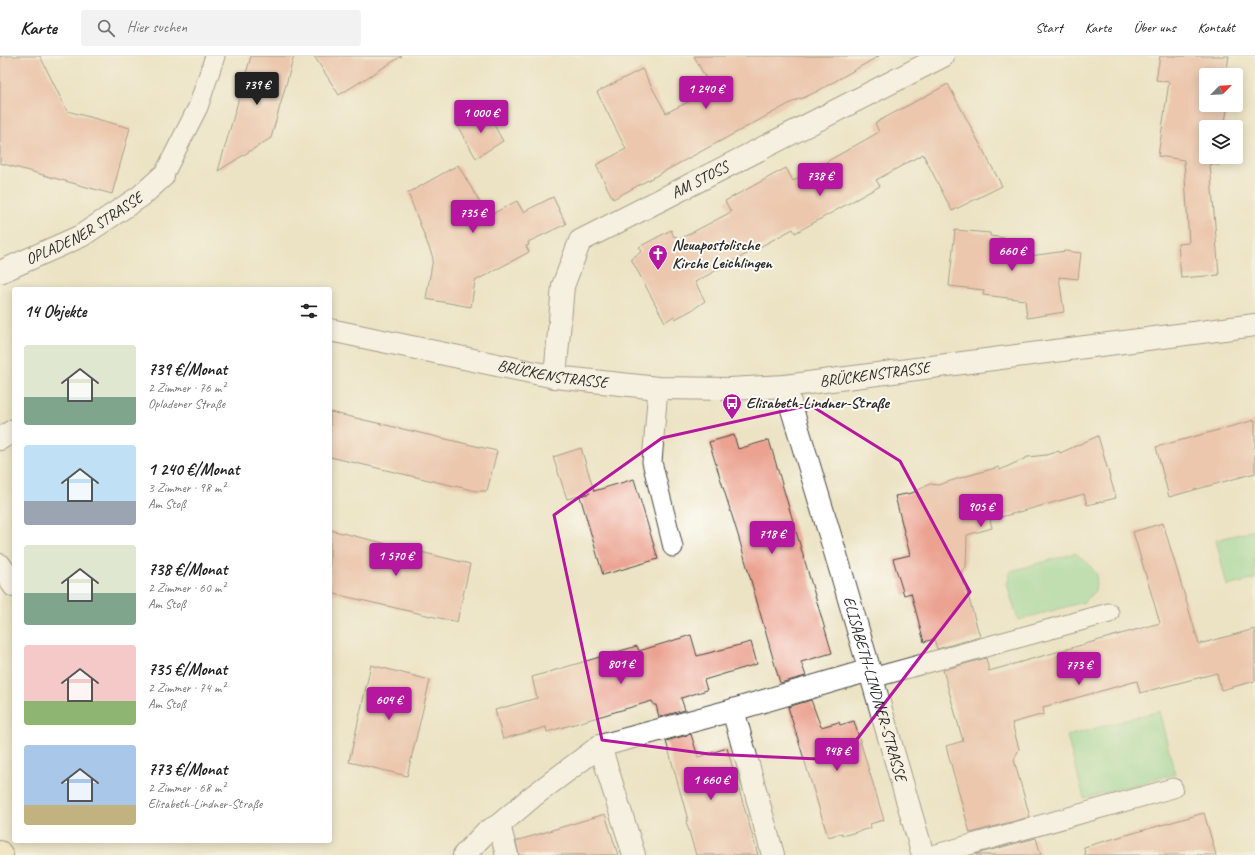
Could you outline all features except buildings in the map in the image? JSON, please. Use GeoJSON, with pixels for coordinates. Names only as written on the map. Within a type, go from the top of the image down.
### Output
{"type":"FeatureCollection","features":[{"type":"Feature","properties":{"kind":"street","name":"AM STOSS"},"geometry":{"type":"LineString","coordinates":[[555,377],[563,286],[580,241],[943,56]]}},
{"type":"Feature","properties":{"kind":"street","name":"OPLADENER STRASSE"},"geometry":{"type":"LineString","coordinates":[[0,272],[81,236],[130,204],[163,176]]}},
{"type":"Feature","properties":{"kind":"street","name":"BRÜCKENSTRASSE"},"geometry":{"type":"LineString","coordinates":[[332,330],[555,377],[658,388],[730,389],[785,386],[1254,321]]}},
{"type":"Feature","properties":{"kind":"street","name":"ELISABETH-LINDNER-STRASSE"},"geometry":{"type":"LineString","coordinates":[[785,386],[840,567],[923,855]]}},
{"type":"Feature","properties":{"kind":"street"},"geometry":{"type":"LineString","coordinates":[[0,438],[12,431]]}},
{"type":"Feature","properties":{"kind":"street"},"geometry":{"type":"LineString","coordinates":[[0,565],[12,583]]}},
{"type":"Feature","properties":{"kind":"street"},"geometry":{"type":"LineString","coordinates":[[464,855],[486,832],[499,825],[532,797],[600,746],[871,674]]}},
{"type":"Feature","properties":{"kind":"street"},"geometry":{"type":"LineString","coordinates":[[733,710],[773,855]]}},
{"type":"Feature","properties":{"kind":"street"},"geometry":{"type":"LineString","coordinates":[[600,746],[634,855]]}},
{"type":"Feature","properties":{"kind":"street"},"geometry":{"type":"LineString","coordinates":[[499,825],[507,855]]}},
{"type":"Feature","properties":{"kind":"lane"},"geometry":{"type":"LineString","coordinates":[[163,176],[198,107],[215,56]]}},
{"type":"Feature","properties":{"kind":"lane"},"geometry":{"type":"LineString","coordinates":[[658,388],[652,462],[673,547]]}},
{"type":"Feature","properties":{"kind":"lane"},"geometry":{"type":"LineString","coordinates":[[871,674],[1109,613]]}},
{"type":"Feature","properties":{"kind":"lane"},"geometry":{"type":"LineString","coordinates":[[933,855],[1173,788]]}},
{"type":"Feature","properties":{"kind":"highlighted area"},"geometry":{"type":"Polygon","coordinates":[[[810,405],[900,461],[970,592],[841,760],[709,754],[602,740],[554,515],[662,438],[810,405]]]}},
{"type":"Feature","properties":{"kind":"green space"},"geometry":{"type":"Polygon","coordinates":[[[1255,530],[1255,579],[1227,586],[1216,540],[1255,530]]]}},
{"type":"Feature","properties":{"kind":"green space"},"geometry":{"type":"Polygon","coordinates":[[[1075,553],[1088,563],[1097,575],[1095,591],[1084,602],[1018,620],[1007,585],[1011,571],[1075,553]]]}},
{"type":"Feature","properties":{"kind":"green space"},"geometry":{"type":"Polygon","coordinates":[[[1159,711],[1175,774],[1084,798],[1067,736],[1159,711]]]}},
{"type":"Feature","properties":{"kind":"place","name":"Neuapostolische Kirche Leichlingen"},"geometry":{"type":"Point","coordinates":[658,271]}},
{"type":"Feature","properties":{"kind":"place","name":"Elisabeth-Lindner-Straße"},"geometry":{"type":"Point","coordinates":[732,420]}}]}
